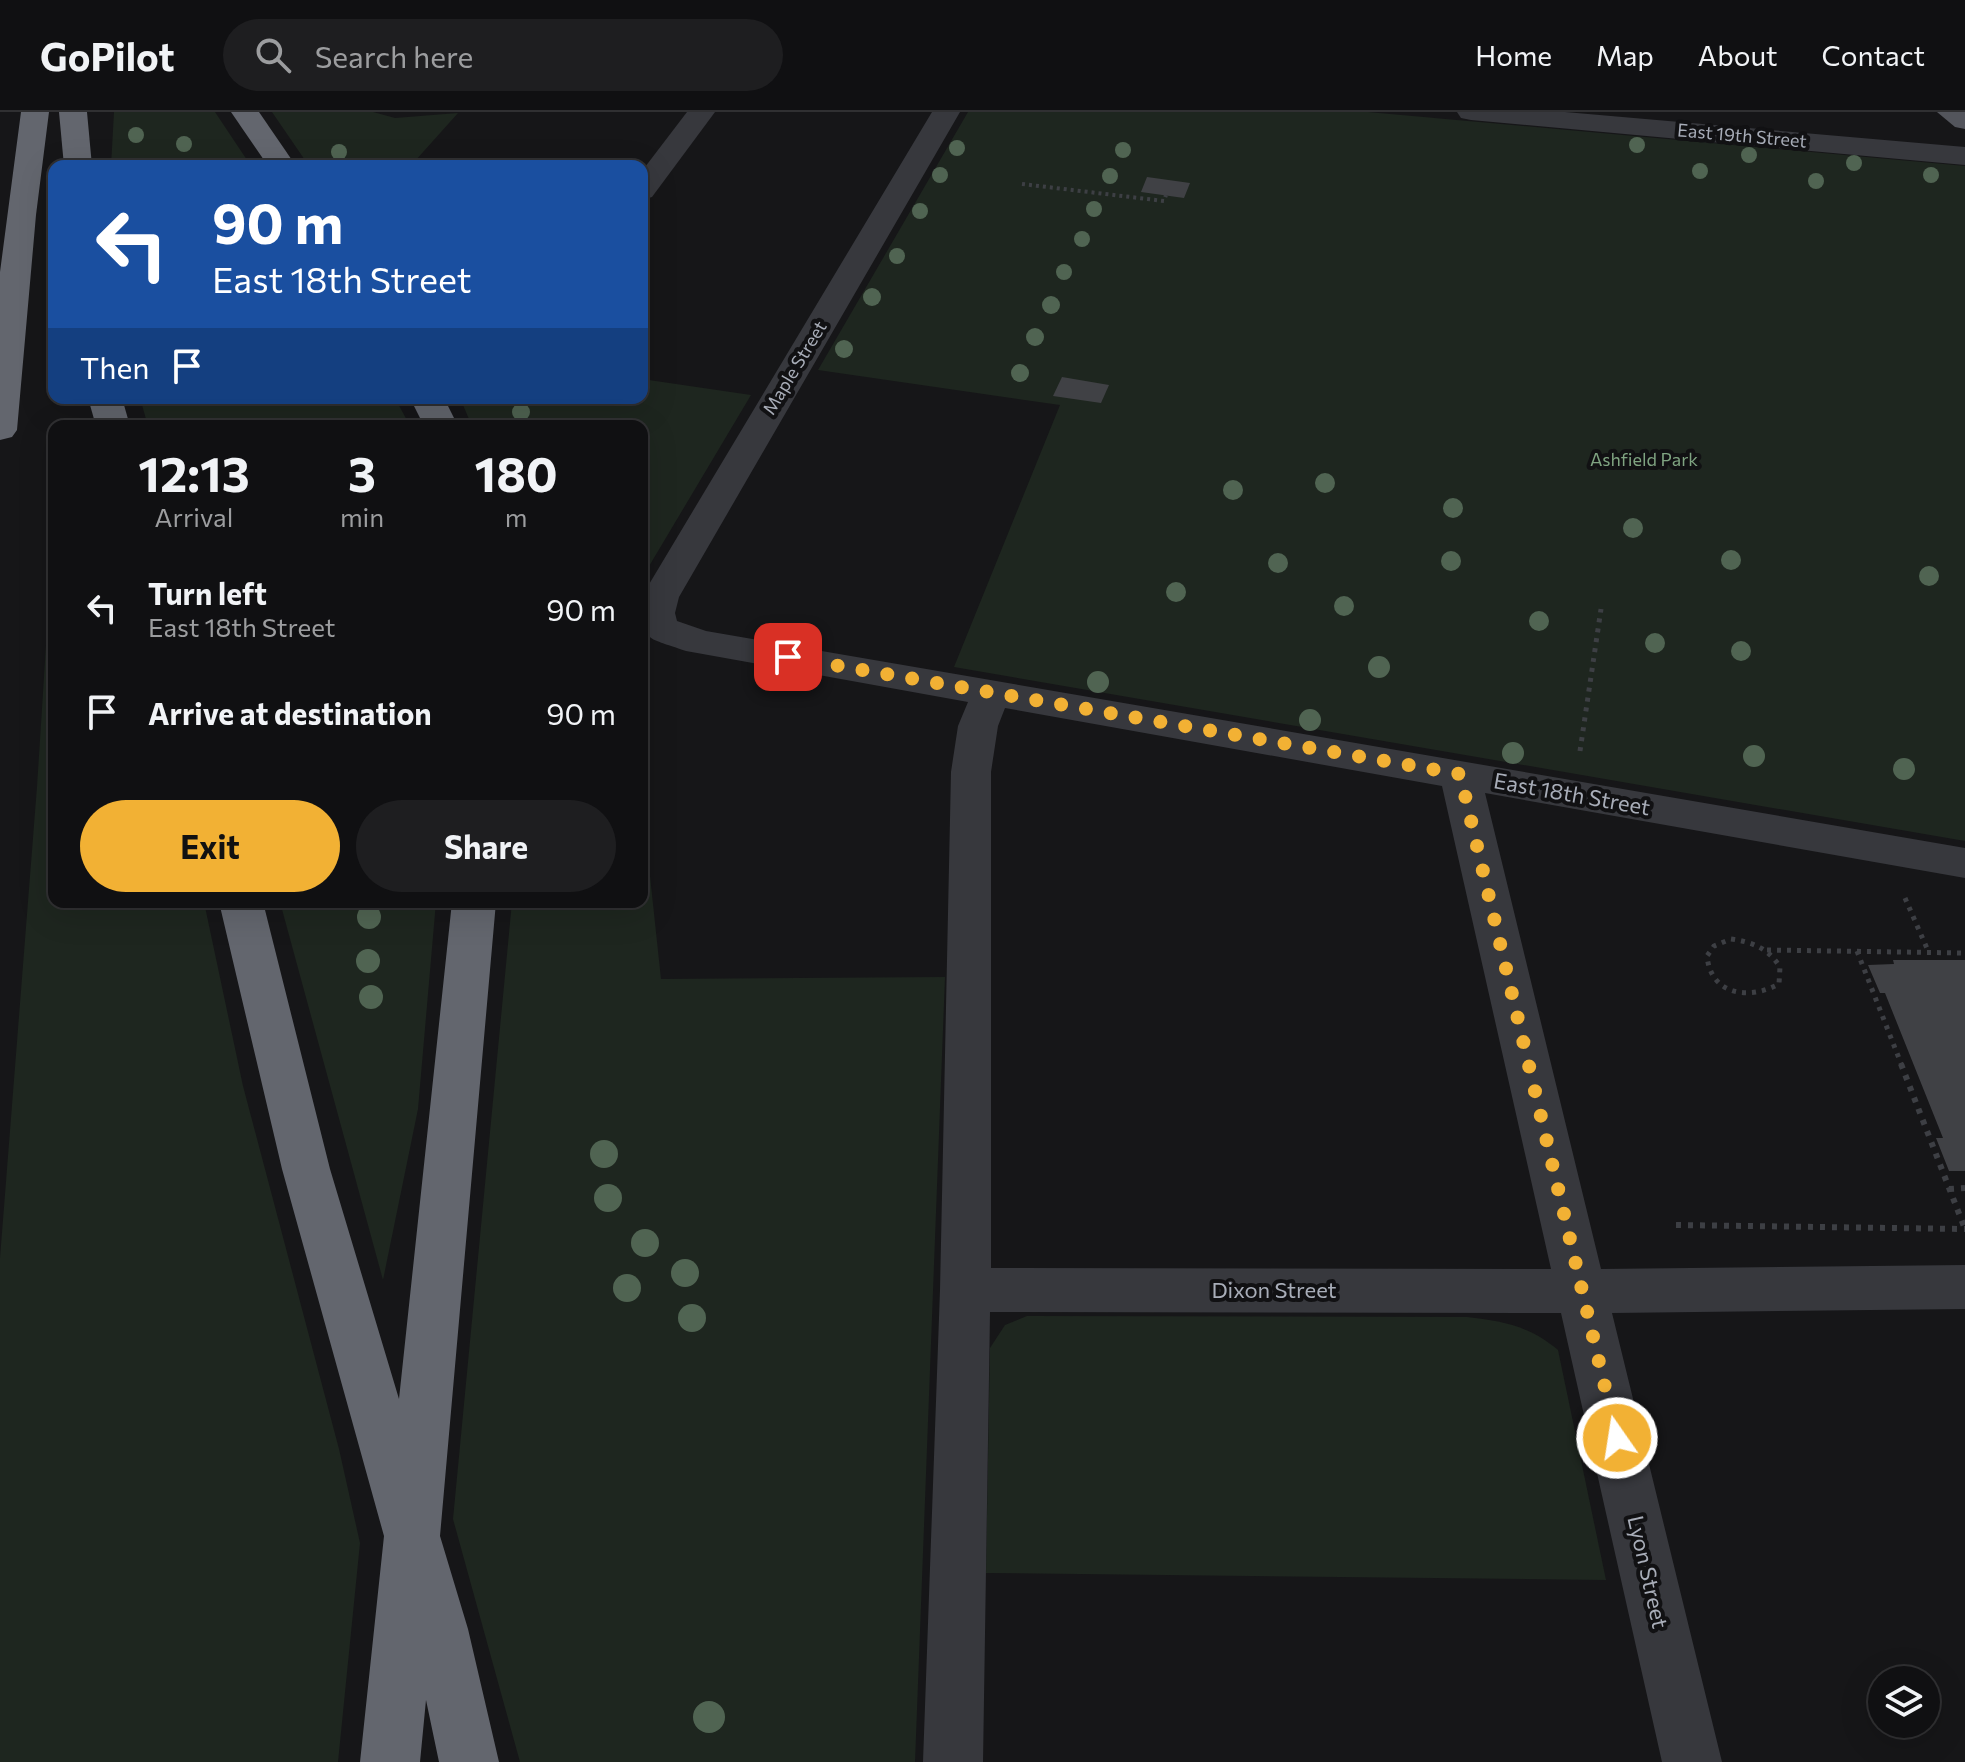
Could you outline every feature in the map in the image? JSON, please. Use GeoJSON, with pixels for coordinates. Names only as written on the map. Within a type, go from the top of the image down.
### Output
{"type":"FeatureCollection","features":[{"type":"Feature","properties":{"kind":"highway"},"geometry":{"type":"LineString","coordinates":[[0,430],[21,215],[35,112]]}},
{"type":"Feature","properties":{"kind":"highway"},"geometry":{"type":"LineString","coordinates":[[73,112],[77,160]]}},
{"type":"Feature","properties":{"kind":"highway"},"geometry":{"type":"LineString","coordinates":[[245,112],[278,160]]}},
{"type":"Feature","properties":{"kind":"highway"},"geometry":{"type":"LineString","coordinates":[[242,908],[306,1169],[439,1629],[469,1762]]}},
{"type":"Feature","properties":{"kind":"highway"},"geometry":{"type":"LineString","coordinates":[[390,1762],[473,908]]}},
{"type":"Feature","properties":{"kind":"main road"},"geometry":{"type":"LineString","coordinates":[[1951,112],[1965,121]]}},
{"type":"Feature","properties":{"kind":"street"},"geometry":{"type":"LineString","coordinates":[[648,183],[701,112]]}},
{"type":"Feature","properties":{"kind":"street","name":"Maple Street"},"geometry":{"type":"LineString","coordinates":[[660,628],[656,613],[660,597],[946,112]]}},
{"type":"Feature","properties":{"kind":"street","name":"East 19th Street"},"geometry":{"type":"LineString","coordinates":[[1471,112],[1965,156]]}},
{"type":"Feature","properties":{"kind":"street","name":"East 18th Street"},"geometry":{"type":"LineString","coordinates":[[660,628],[700,642],[1965,863]]}},
{"type":"Feature","properties":{"kind":"street"},"geometry":{"type":"LineString","coordinates":[[953,1762],[965,1290],[971,772],[978,726],[991,693]]}},
{"type":"Feature","properties":{"kind":"street","name":"Lyon Street"},"geometry":{"type":"LineString","coordinates":[[1460,774],[1692,1762]]}},
{"type":"Feature","properties":{"kind":"street","name":"Dixon Street"},"geometry":{"type":"LineString","coordinates":[[965,1290],[1583,1291],[1965,1287]]}},
{"type":"Feature","properties":{"kind":"path"},"geometry":{"type":"LineString","coordinates":[[1022,184],[1164,201],[1166,195]]}},
{"type":"Feature","properties":{"kind":"path"},"geometry":{"type":"LineString","coordinates":[[1580,752],[1601,609]]}},
{"type":"Feature","properties":{"kind":"path"},"geometry":{"type":"LineString","coordinates":[[1907,904],[1929,953]]}},
{"type":"Feature","properties":{"kind":"path"},"geometry":{"type":"LineString","coordinates":[[1767,950],[1775,958],[1781,976],[1779,984],[1763,994],[1750,995],[1726,988],[1715,981],[1705,964],[1706,954],[1720,942],[1743,940],[1767,950],[1965,953]]}},
{"type":"Feature","properties":{"kind":"path"},"geometry":{"type":"LineString","coordinates":[[1676,1225],[1965,1229],[1857,951]]}},
{"type":"Feature","properties":{"kind":"path"},"geometry":{"type":"LineString","coordinates":[[1949,1189],[1965,1188]]}},
{"type":"Feature","properties":{"kind":"green space"},"geometry":{"type":"Polygon","coordinates":[[[114,112],[215,112],[247,160],[111,160],[114,112]]]}},
{"type":"Feature","properties":{"kind":"green space"},"geometry":{"type":"Polygon","coordinates":[[[272,112],[373,112],[395,118],[458,113],[416,160],[305,160],[272,112]]]}},
{"type":"Feature","properties":{"kind":"green space","name":"Ashfield Park"},"geometry":{"type":"Polygon","coordinates":[[[968,112],[1368,112],[1965,166],[1965,841],[954,667],[1060,405],[818,370],[968,112]]]}},
{"type":"Feature","properties":{"kind":"green space"},"geometry":{"type":"Polygon","coordinates":[[[648,380],[751,395],[648,568],[648,420],[469,420],[463,404],[648,404],[648,380]]]}},
{"type":"Feature","properties":{"kind":"green space"},"geometry":{"type":"Polygon","coordinates":[[[142,404],[398,404],[407,420],[146,420],[142,404]]]}},
{"type":"Feature","properties":{"kind":"green space"},"geometry":{"type":"Polygon","coordinates":[[[48,614],[48,908],[205,908],[243,1086],[339,1449],[360,1543],[338,1762],[0,1762],[0,1258],[48,614]]]}},
{"type":"Feature","properties":{"kind":"green space"},"geometry":{"type":"Polygon","coordinates":[[[648,857],[661,979],[945,977],[915,1762],[520,1762],[453,1519],[511,908],[648,908],[648,857]]]}},
{"type":"Feature","properties":{"kind":"green space"},"geometry":{"type":"Polygon","coordinates":[[[282,908],[435,908],[418,1109],[383,1280],[282,908]]]}},
{"type":"Feature","properties":{"kind":"green space"},"geometry":{"type":"Polygon","coordinates":[[[1027,1316],[1467,1317],[1504,1323],[1537,1335],[1558,1350],[1606,1580],[986,1573],[990,1348],[1005,1325],[1027,1316]]]}},
{"type":"Feature","properties":{"kind":"building"},"geometry":{"type":"Polygon","coordinates":[[[1147,177],[1190,183],[1184,198],[1141,192],[1147,177]]]}},
{"type":"Feature","properties":{"kind":"building"},"geometry":{"type":"Polygon","coordinates":[[[1062,377],[1109,385],[1101,403],[1053,396],[1062,377]]]}},
{"type":"Feature","properties":{"kind":"building"},"geometry":{"type":"Polygon","coordinates":[[[1893,960],[1965,960],[1965,1171],[1949,1171],[1936,1138],[1943,1138],[1885,993],[1880,993],[1868,965],[1894,964],[1893,960]]]}},
{"type":"Feature","properties":{"kind":"route"},"geometry":{"type":"LineString","coordinates":[[788,657],[1460,774],[1617,1438]]}}]}
